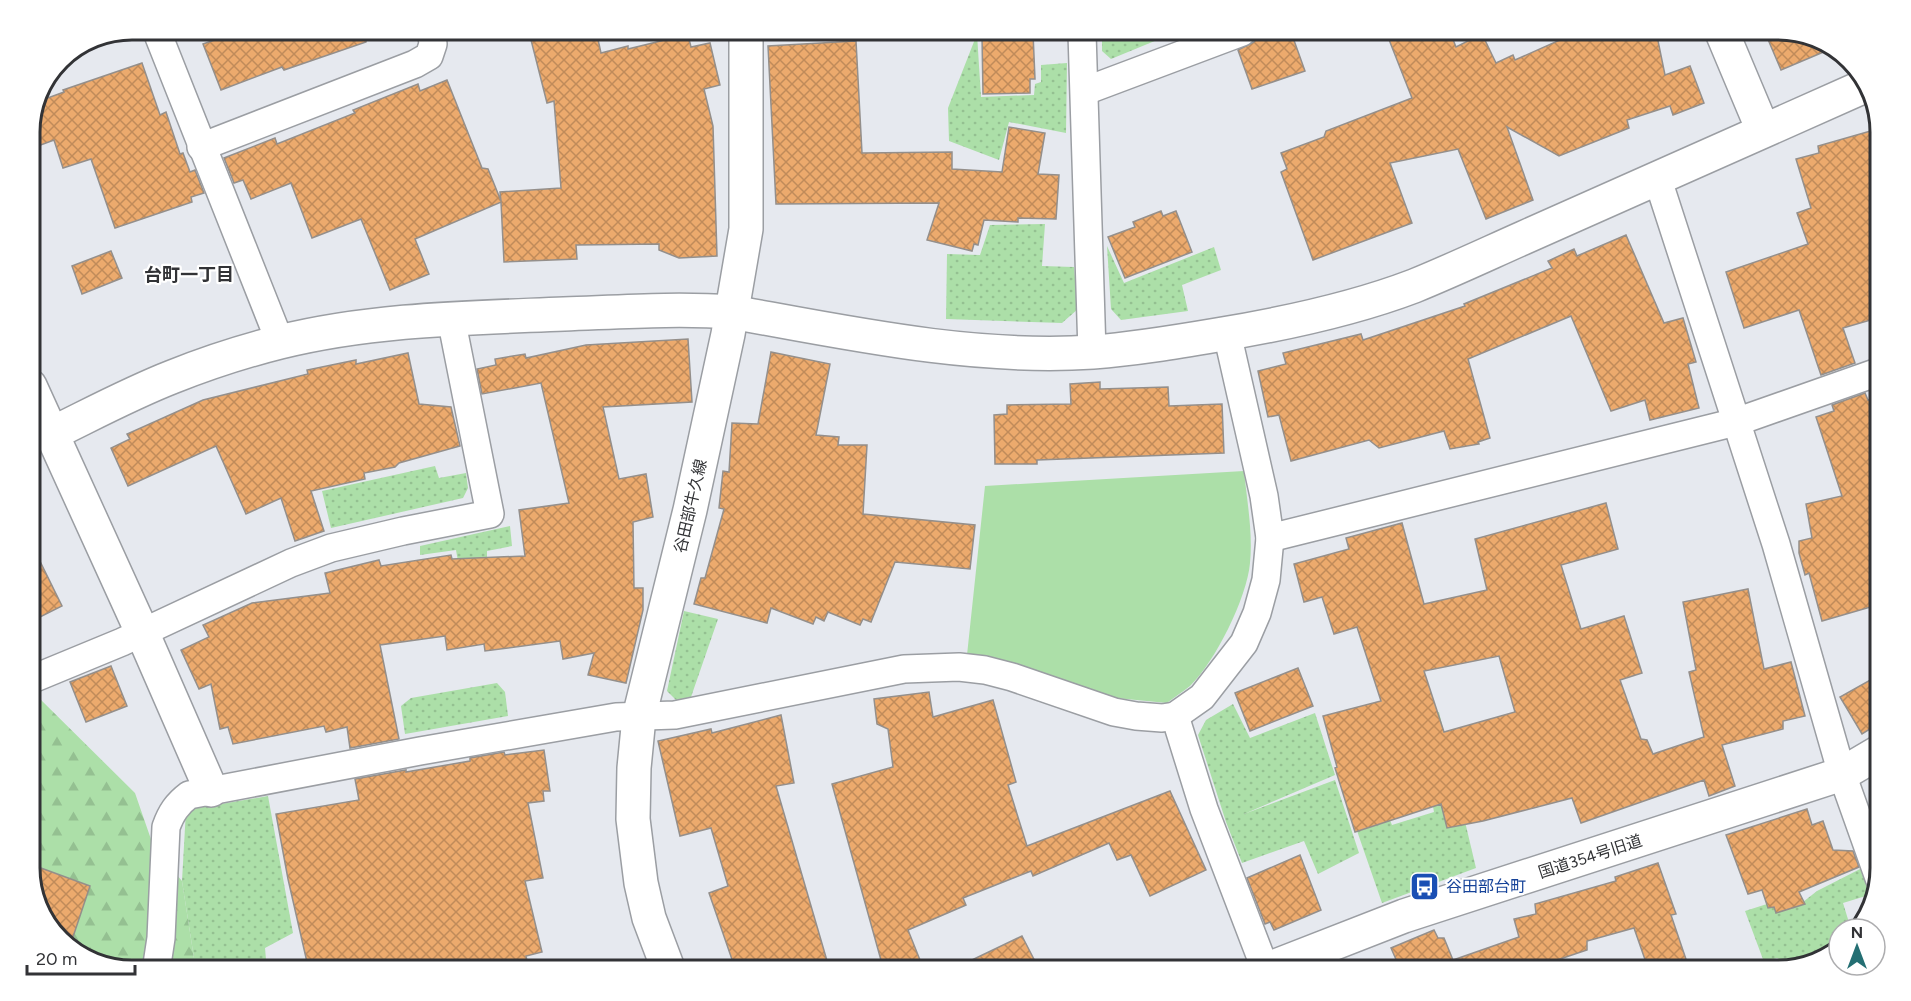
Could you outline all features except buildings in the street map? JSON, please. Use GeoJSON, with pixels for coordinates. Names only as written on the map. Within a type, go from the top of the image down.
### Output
{"type":"FeatureCollection","features":[{"type":"Feature","properties":{"kind":"street"},"geometry":{"type":"LineString","coordinates":[[161,41],[280,342]]}},
{"type":"Feature","properties":{"kind":"street"},"geometry":{"type":"LineString","coordinates":[[201,147],[415,64],[429,56],[433,41]]}},
{"type":"Feature","properties":{"kind":"street","name":"谷田部牛久線"},"geometry":{"type":"LineString","coordinates":[[665,960],[649,918],[635,848],[634,779],[639,717],[690,510],[732,312],[746,229],[746,41]]}},
{"type":"Feature","properties":{"kind":"street"},"geometry":{"type":"LineString","coordinates":[[1082,41],[1092,352]]}},
{"type":"Feature","properties":{"kind":"street"},"geometry":{"type":"LineString","coordinates":[[1085,91],[1218,41]]}},
{"type":"Feature","properties":{"kind":"street"},"geometry":{"type":"LineString","coordinates":[[1727,41],[1763,130]]}},
{"type":"Feature","properties":{"kind":"street"},"geometry":{"type":"LineString","coordinates":[[53,433],[171,377],[280,342],[362,327],[451,318],[660,309],[732,312],[895,341],[973,350],[1045,353],[1092,352],[1155,346],[1284,323],[1333,311],[1412,286],[1658,180],[1763,130],[1859,88]]}},
{"type":"Feature","properties":{"kind":"street"},"geometry":{"type":"LineString","coordinates":[[1658,180],[1776,544],[1842,774],[1870,853]]}},
{"type":"Feature","properties":{"kind":"street"},"geometry":{"type":"LineString","coordinates":[[41,675],[142,632],[291,563],[331,548],[490,514],[451,318]]}},
{"type":"Feature","properties":{"kind":"street"},"geometry":{"type":"LineString","coordinates":[[158,960],[161,938],[166,827],[178,803],[189,795],[616,717],[675,715],[904,669],[959,667],[985,670],[1114,712],[1162,718],[1175,716],[1202,697],[1244,643],[1257,613],[1266,580],[1270,538],[1264,496],[1227,333]]}},
{"type":"Feature","properties":{"kind":"street"},"geometry":{"type":"LineString","coordinates":[[1270,538],[1736,422],[1870,375]]}},
{"type":"Feature","properties":{"kind":"street"},"geometry":{"type":"LineString","coordinates":[[41,408],[212,790]]}},
{"type":"Feature","properties":{"kind":"street"},"geometry":{"type":"LineString","coordinates":[[1175,716],[1204,809],[1261,960]]}},
{"type":"Feature","properties":{"kind":"street","name":"国道354号旧道"},"geometry":{"type":"LineString","coordinates":[[1291,960],[1404,916],[1842,774],[1870,757]]}},
{"type":"Feature","properties":{"kind":"green space"},"geometry":{"type":"Polygon","coordinates":[[[974,41],[977,41],[981,97],[1034,95],[1035,84],[1041,82],[1041,65],[1067,63],[1066,133],[1009,122],[999,160],[949,141],[948,108],[974,41]]]}},
{"type":"Feature","properties":{"kind":"green space"},"geometry":{"type":"Polygon","coordinates":[[[1102,41],[1155,41],[1111,59],[1102,51],[1102,41]]]}},
{"type":"Feature","properties":{"kind":"green space"},"geometry":{"type":"Polygon","coordinates":[[[1045,224],[1042,266],[1074,267],[1078,309],[1062,323],[946,319],[947,254],[980,255],[990,225],[1045,224]]]}},
{"type":"Feature","properties":{"kind":"green space"},"geometry":{"type":"Polygon","coordinates":[[[1107,246],[1124,283],[1214,247],[1221,270],[1182,285],[1188,311],[1121,320],[1111,309],[1107,246]]]}},
{"type":"Feature","properties":{"kind":"green space"},"geometry":{"type":"Polygon","coordinates":[[[435,466],[439,478],[466,473],[468,488],[463,498],[331,528],[322,491],[435,466]]]}},
{"type":"Feature","properties":{"kind":"green space"},"geometry":{"type":"Polygon","coordinates":[[[1244,471],[1251,552],[1243,594],[1210,662],[1190,686],[1167,703],[1106,697],[967,655],[985,486],[1244,471]]]}},
{"type":"Feature","properties":{"kind":"green space"},"geometry":{"type":"Polygon","coordinates":[[[510,526],[512,546],[487,551],[487,559],[460,573],[456,550],[420,555],[420,546],[510,526]]]}},
{"type":"Feature","properties":{"kind":"green space"},"geometry":{"type":"Polygon","coordinates":[[[684,611],[718,619],[691,697],[676,700],[667,691],[684,611]]]}},
{"type":"Feature","properties":{"kind":"green space"},"geometry":{"type":"Polygon","coordinates":[[[497,683],[505,692],[508,716],[405,734],[401,706],[411,698],[497,683]]]}},
{"type":"Feature","properties":{"kind":"green space"},"geometry":{"type":"Polygon","coordinates":[[[41,700],[135,793],[154,848],[182,881],[194,960],[120,960],[92,951],[81,945],[63,929],[50,909],[42,886],[41,700]]]}},
{"type":"Feature","properties":{"kind":"green space"},"geometry":{"type":"Polygon","coordinates":[[[1233,704],[1250,738],[1315,713],[1335,775],[1244,814],[1335,780],[1359,853],[1318,874],[1304,841],[1242,863],[1226,822],[1198,735],[1206,720],[1233,704]]]}},
{"type":"Feature","properties":{"kind":"green space"},"geometry":{"type":"Polygon","coordinates":[[[1439,712],[1476,868],[1382,903],[1356,828],[1389,818],[1392,825],[1434,812],[1417,718],[1439,712]]]}},
{"type":"Feature","properties":{"kind":"green space"},"geometry":{"type":"Polygon","coordinates":[[[268,796],[293,933],[265,948],[266,960],[194,960],[182,881],[186,810],[268,796]]]}},
{"type":"Feature","properties":{"kind":"green space"},"geometry":{"type":"Polygon","coordinates":[[[1862,868],[1868,891],[1867,896],[1843,903],[1847,917],[1827,917],[1827,947],[1791,960],[1777,958],[1763,960],[1745,911],[1767,904],[1803,902],[1817,891],[1862,868]]]}},
{"type":"Feature","properties":{"kind":"place","name":"谷田部台町"},"geometry":{"type":"Point","coordinates":[1425,886]}},
{"type":"Feature","properties":{"kind":"district","name":"台町一丁目"},"geometry":{"type":"Point","coordinates":[189,275]}}]}
